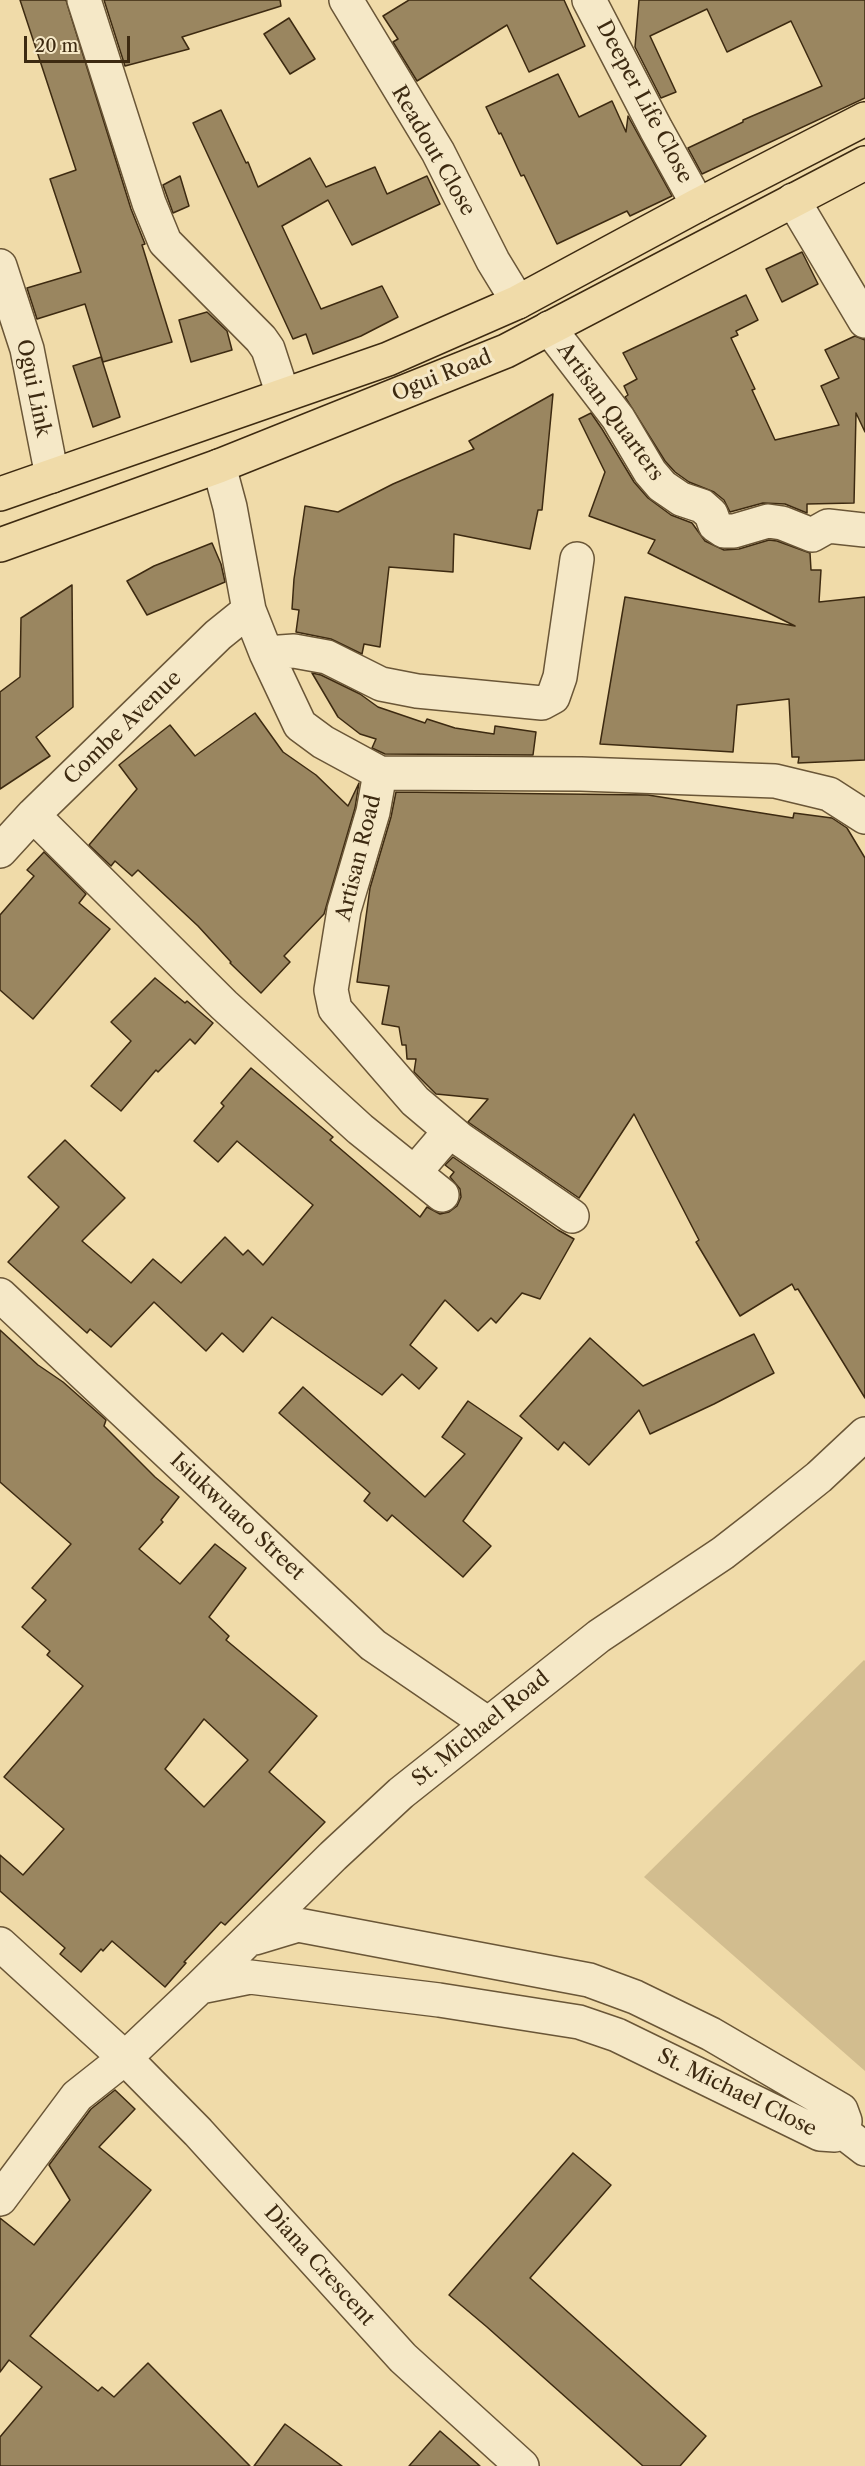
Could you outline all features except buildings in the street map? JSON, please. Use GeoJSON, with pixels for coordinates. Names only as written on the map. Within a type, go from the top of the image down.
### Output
{"type":"FeatureCollection","features":[{"type":"Feature","properties":{"kind":"main road","name":"Ogui Road"},"geometry":{"type":"LineString","coordinates":[[0,494],[388,359],[518,302],[698,205],[865,119]]}},
{"type":"Feature","properties":{"kind":"main road","name":"Ogui Road"},"geometry":{"type":"LineString","coordinates":[[0,545],[219,466],[506,351],[865,163]]}},
{"type":"Feature","properties":{"kind":"street"},"geometry":{"type":"LineString","coordinates":[[84,0],[149,203],[165,243],[261,339],[268,349],[283,395]]}},
{"type":"Feature","properties":{"kind":"street","name":"Readout Close"},"geometry":{"type":"LineString","coordinates":[[346,0],[438,152],[493,261],[518,302]]}},
{"type":"Feature","properties":{"kind":"street","name":"Deeper Life Close"},"geometry":{"type":"LineString","coordinates":[[589,0],[698,205]]}},
{"type":"Feature","properties":{"kind":"street"},"geometry":{"type":"LineString","coordinates":[[793,200],[865,321]]}},
{"type":"Feature","properties":{"kind":"street","name":"Ogui Link"},"geometry":{"type":"LineString","coordinates":[[0,266],[27,349],[52,476]]}},
{"type":"Feature","properties":{"kind":"street","name":"Artisan Quarters"},"geometry":{"type":"LineString","coordinates":[[549,328],[618,418],[650,472],[662,486],[681,499],[702,506],[711,514],[715,525],[724,531],[734,531],[768,521],[782,523],[812,535],[828,526],[865,531]]}},
{"type":"Feature","properties":{"kind":"street"},"geometry":{"type":"LineString","coordinates":[[219,466],[230,507],[249,610],[266,653],[300,725],[316,738],[380,773]]}},
{"type":"Feature","properties":{"kind":"street"},"geometry":{"type":"LineString","coordinates":[[266,653],[294,651],[327,657],[381,684],[417,691],[542,703],[553,697],[560,677],[576,559]]}},
{"type":"Feature","properties":{"kind":"street","name":"Combe Avenue"},"geometry":{"type":"LineString","coordinates":[[0,851],[33,815],[218,635],[249,610]]}},
{"type":"Feature","properties":{"kind":"street","name":"Artisan Road"},"geometry":{"type":"LineString","coordinates":[[572,1216],[450,1131],[415,1101],[334,1009],[331,990],[344,910],[373,813],[380,773],[581,774],[775,781],[829,794],[865,817]]}},
{"type":"Feature","properties":{"kind":"street"},"geometry":{"type":"LineString","coordinates":[[33,815],[224,1005],[360,1129],[442,1194]]}},
{"type":"Feature","properties":{"kind":"street"},"geometry":{"type":"LineString","coordinates":[[415,1172],[450,1131]]}},
{"type":"Feature","properties":{"kind":"street","name":"Isiukwuato Street"},"geometry":{"type":"LineString","coordinates":[[0,1296],[373,1645],[487,1723]]}},
{"type":"Feature","properties":{"kind":"street","name":"St. Michael Road"},"geometry":{"type":"LineString","coordinates":[[0,2199],[77,2096],[125,2058],[401,1793],[599,1636],[759,1526],[819,1477],[865,1434]]}},
{"type":"Feature","properties":{"kind":"street","name":"St. Michael Close"},"geometry":{"type":"LineString","coordinates":[[248,1940],[298,1925],[589,1980],[635,1997],[711,2034],[840,2110],[854,2141]]}},
{"type":"Feature","properties":{"kind":"street","name":"Diana Crescent"},"geometry":{"type":"LineString","coordinates":[[0,1944],[125,2058],[198,2132],[403,2358],[522,2466]]}},
{"type":"Feature","properties":{"kind":"street","name":"St. Michael Close"},"geometry":{"type":"LineString","coordinates":[[200,1987],[250,1977],[439,2000],[579,2022],[617,2035],[820,2134],[835,2135],[854,2141]]}},
{"type":"Feature","properties":{"kind":"shaded area"},"geometry":{"type":"Polygon","coordinates":[[[865,1661],[865,2071],[644,1877],[865,1661]]]}}]}
